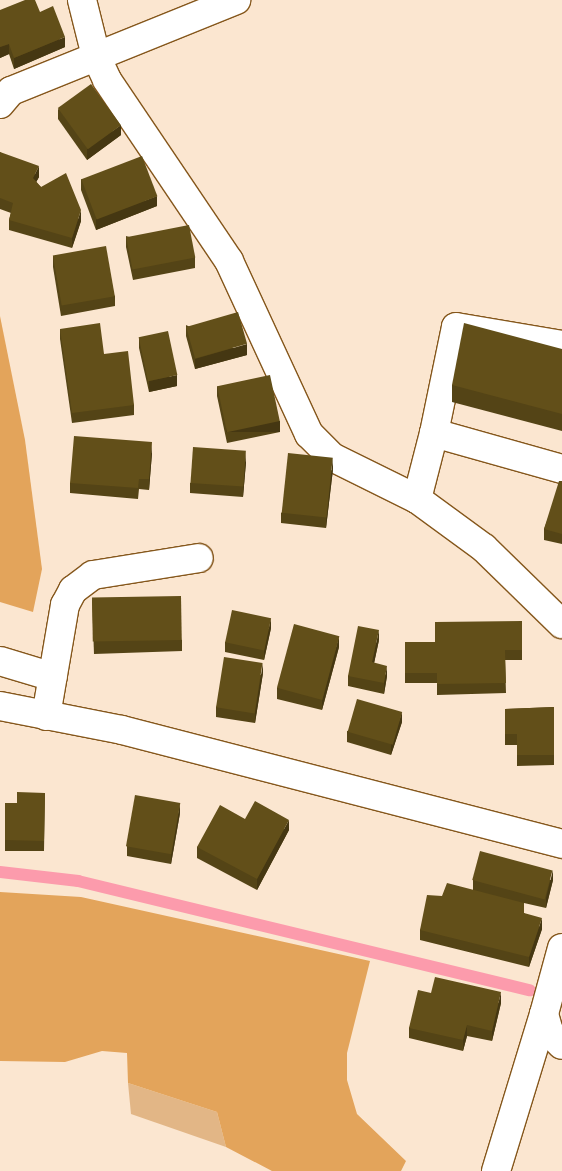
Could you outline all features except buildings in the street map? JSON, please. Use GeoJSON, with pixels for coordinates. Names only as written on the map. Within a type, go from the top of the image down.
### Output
{"type":"FeatureCollection","features":[{"type":"Feature","properties":{"kind":"street"},"geometry":{"type":"LineString","coordinates":[[82,0],[96,56],[107,80],[229,261],[308,434],[332,457],[417,499],[484,548],[562,624]]}},
{"type":"Feature","properties":{"kind":"street"},"geometry":{"type":"LineString","coordinates":[[0,104],[11,91],[236,0]]}},
{"type":"Feature","properties":{"kind":"street"},"geometry":{"type":"LineString","coordinates":[[417,499],[434,433],[456,327],[562,345]]}},
{"type":"Feature","properties":{"kind":"street"},"geometry":{"type":"LineString","coordinates":[[434,433],[562,469]]}},
{"type":"Feature","properties":{"kind":"street"},"geometry":{"type":"LineString","coordinates":[[46,716],[65,605],[73,590],[93,575],[199,558]]}},
{"type":"Feature","properties":{"kind":"street"},"geometry":{"type":"LineString","coordinates":[[0,661],[52,677]]}},
{"type":"Feature","properties":{"kind":"street"},"geometry":{"type":"LineString","coordinates":[[0,706],[122,730],[562,844]]}},
{"type":"Feature","properties":{"kind":"street"},"geometry":{"type":"LineString","coordinates":[[496,1171],[562,948]]}},
{"type":"Feature","properties":{"kind":"street"},"geometry":{"type":"LineString","coordinates":[[544,1014],[549,1032],[562,1045]]}},
{"type":"Feature","properties":{"kind":"shaded area"},"geometry":{"type":"Polygon","coordinates":[[[0,316],[25,440],[42,569],[33,612],[0,602],[0,316]]]}},
{"type":"Feature","properties":{"kind":"shaded area"},"geometry":{"type":"Polygon","coordinates":[[[0,892],[81,897],[370,961],[347,1053],[347,1080],[357,1114],[406,1161],[401,1171],[272,1171],[226,1147],[217,1112],[128,1083],[127,1053],[102,1051],[65,1062],[0,1061],[0,892]]]}},
{"type":"Feature","properties":{"kind":"shaded area"},"geometry":{"type":"Polygon","coordinates":[[[128,1083],[217,1112],[226,1147],[131,1114],[128,1083]]]}},
{"type":"Feature","properties":{"kind":"waterway"},"geometry":{"type":"LineString","coordinates":[[0,872],[78,881],[530,990]]}}]}
